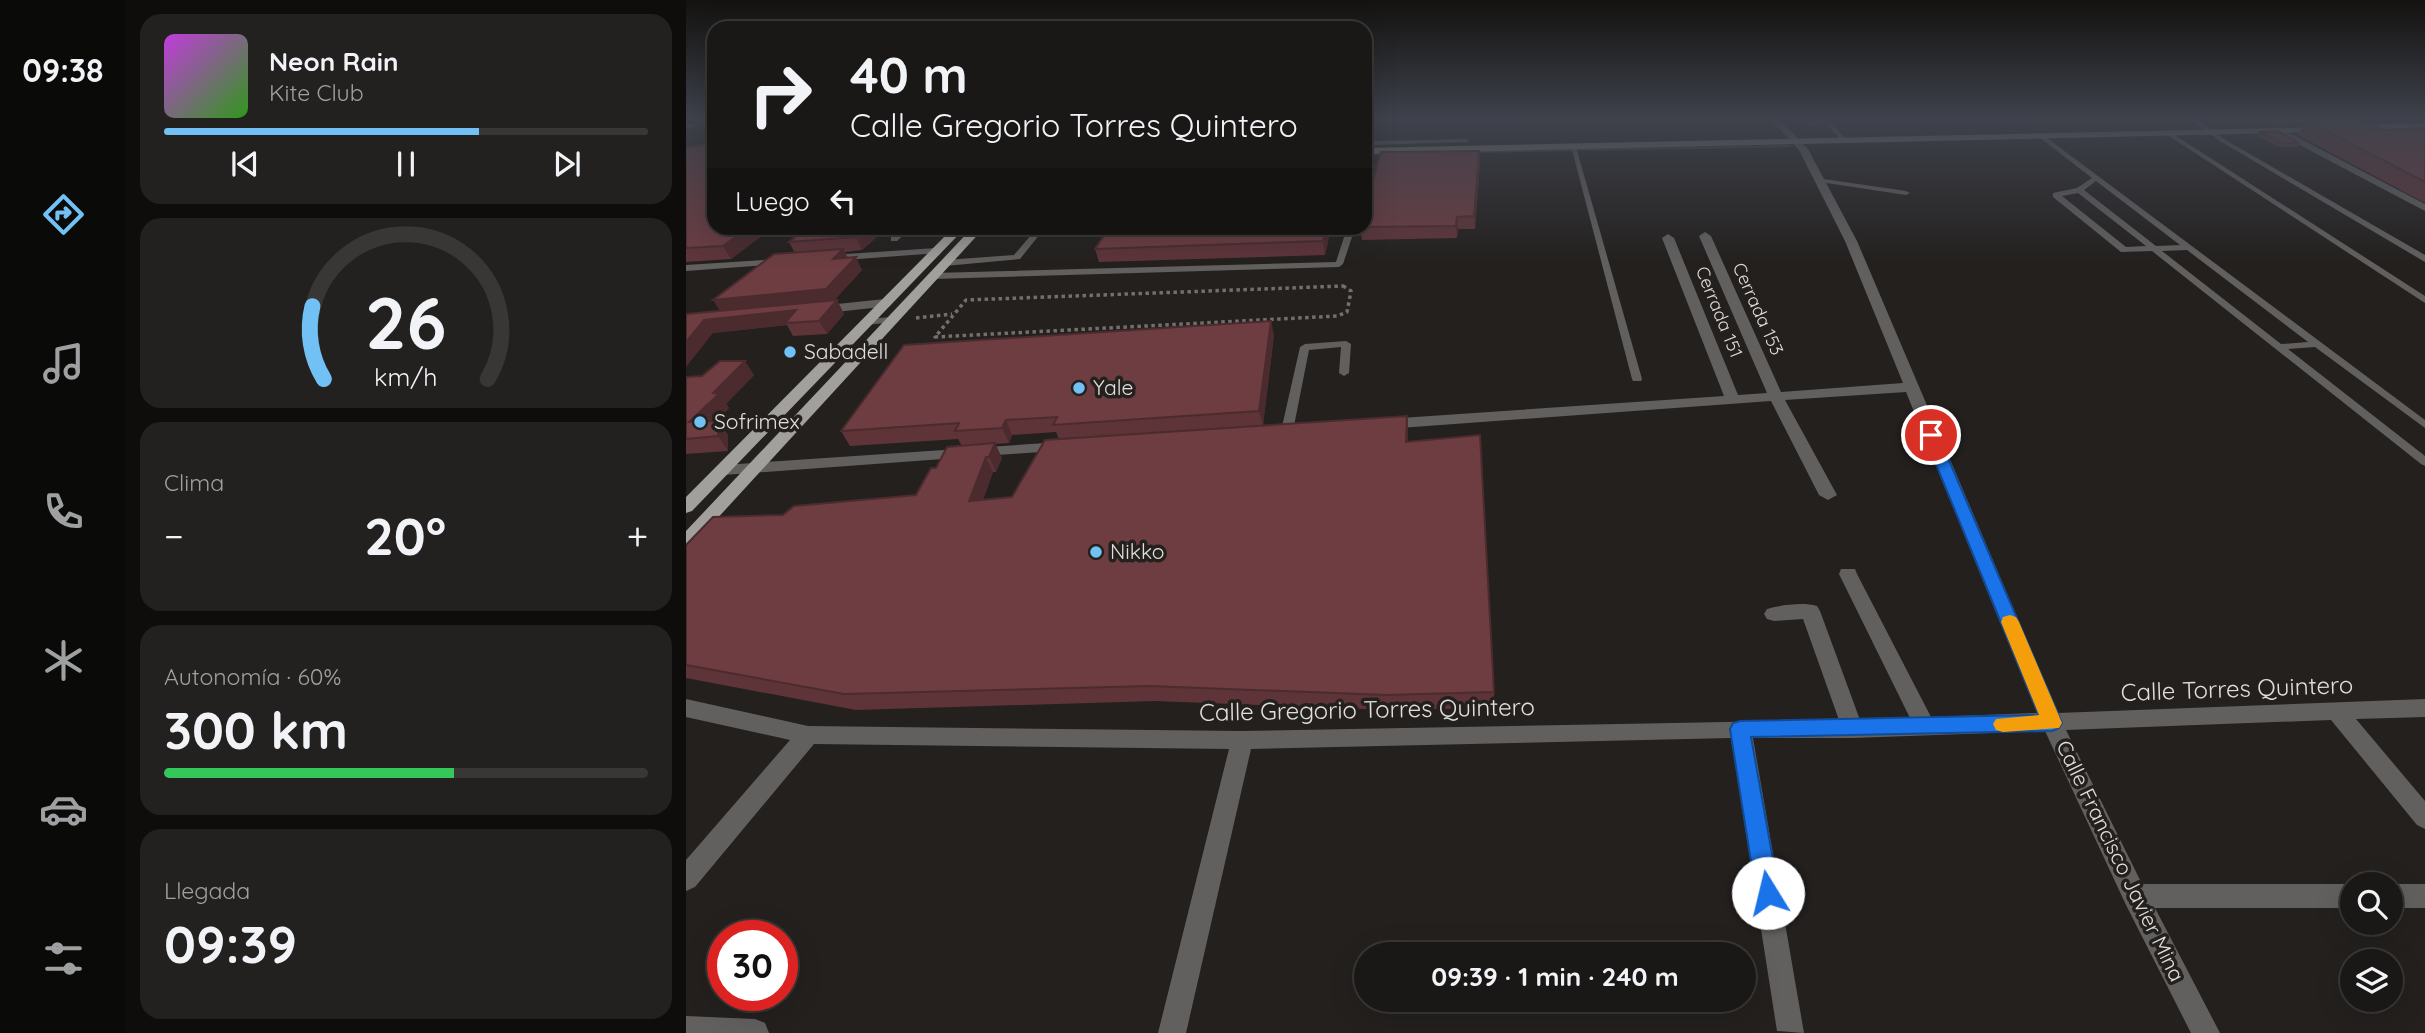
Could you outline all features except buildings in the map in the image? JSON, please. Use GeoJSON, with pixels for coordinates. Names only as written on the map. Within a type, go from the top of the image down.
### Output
{"type":"FeatureCollection","features":[{"type":"Feature","properties":{"kind":"main road"},"geometry":{"type":"LineString","coordinates":[[686,507],[952,235]]}},
{"type":"Feature","properties":{"kind":"main road"},"geometry":{"type":"LineString","coordinates":[[686,542],[971,235]]}},
{"type":"Feature","properties":{"kind":"street","name":"Calle Francisco Javier Mina"},"geometry":{"type":"LineString","coordinates":[[1812,167],[1851,241],[2052,723],[2135,896],[2206,1033]]}},
{"type":"Feature","properties":{"kind":"street"},"geometry":{"type":"LineString","coordinates":[[2347,167],[2425,208]]}},
{"type":"Feature","properties":{"kind":"street","name":"Cerrada 153"},"geometry":{"type":"LineString","coordinates":[[1705,236],[1776,397],[1828,495]]}},
{"type":"Feature","properties":{"kind":"street","name":"Cerrada 151"},"geometry":{"type":"LineString","coordinates":[[1668,238],[1733,400]]}},
{"type":"Feature","properties":{"kind":"street"},"geometry":{"type":"LineString","coordinates":[[806,312],[885,303]]}},
{"type":"Feature","properties":{"kind":"street"},"geometry":{"type":"LineString","coordinates":[[1370,425],[1911,387]]}},
{"type":"Feature","properties":{"kind":"street"},"geometry":{"type":"LineString","coordinates":[[723,470],[1082,445]]}},
{"type":"Feature","properties":{"kind":"street"},"geometry":{"type":"LineString","coordinates":[[1848,574],[1925,727]]}},
{"type":"Feature","properties":{"kind":"street"},"geometry":{"type":"LineString","coordinates":[[1774,614],[1810,611],[1853,729]]}},
{"type":"Feature","properties":{"kind":"street","name":"Calle Gregorio Torres Quintero"},"geometry":{"type":"LineString","coordinates":[[686,708],[808,735],[1242,740],[2052,723]]}},
{"type":"Feature","properties":{"kind":"street","name":"Calle Torres Quintero"},"geometry":{"type":"LineString","coordinates":[[2052,723],[2425,708]]}},
{"type":"Feature","properties":{"kind":"street"},"geometry":{"type":"LineString","coordinates":[[2336,711],[2425,818]]}},
{"type":"Feature","properties":{"kind":"street"},"geometry":{"type":"LineString","coordinates":[[1740,729],[1791,1031]]}},
{"type":"Feature","properties":{"kind":"street"},"geometry":{"type":"LineString","coordinates":[[686,880],[808,735]]}},
{"type":"Feature","properties":{"kind":"street"},"geometry":{"type":"LineString","coordinates":[[1172,1033],[1242,740]]}},
{"type":"Feature","properties":{"kind":"street"},"geometry":{"type":"LineString","coordinates":[[2135,896],[2340,896]]}},
{"type":"Feature","properties":{"kind":"street"},"geometry":{"type":"LineString","coordinates":[[2403,896],[2425,896]]}},
{"type":"Feature","properties":{"kind":"street"},"geometry":{"type":"LineString","coordinates":[[686,1030],[755,1033]]}},
{"type":"Feature","properties":{"kind":"lane"},"geometry":{"type":"LineString","coordinates":[[1578,167],[1637,379]]}},
{"type":"Feature","properties":{"kind":"lane"},"geometry":{"type":"LineString","coordinates":[[2081,167],[2425,425]]}},
{"type":"Feature","properties":{"kind":"lane"},"geometry":{"type":"LineString","coordinates":[[2220,167],[2425,300]]}},
{"type":"Feature","properties":{"kind":"lane"},"geometry":{"type":"LineString","coordinates":[[2268,167],[2425,259]]}},
{"type":"Feature","properties":{"kind":"lane"},"geometry":{"type":"LineString","coordinates":[[2096,178],[2079,190],[2056,195],[2123,250],[2189,247]]}},
{"type":"Feature","properties":{"kind":"lane"},"geometry":{"type":"LineString","coordinates":[[1820,180],[1906,193]]}},
{"type":"Feature","properties":{"kind":"lane"},"geometry":{"type":"LineString","coordinates":[[2079,190],[2425,462]]}},
{"type":"Feature","properties":{"kind":"lane"},"geometry":{"type":"LineString","coordinates":[[894,239],[899,235]]}},
{"type":"Feature","properties":{"kind":"lane"},"geometry":{"type":"LineString","coordinates":[[946,262],[1017,257],[1035,235]]}},
{"type":"Feature","properties":{"kind":"lane"},"geometry":{"type":"LineString","coordinates":[[933,276],[1339,264],[1349,235]]}},
{"type":"Feature","properties":{"kind":"lane"},"geometry":{"type":"LineString","coordinates":[[820,259],[936,251]]}},
{"type":"Feature","properties":{"kind":"lane"},"geometry":{"type":"LineString","coordinates":[[686,268],[794,261]]}},
{"type":"Feature","properties":{"kind":"lane"},"geometry":{"type":"LineString","coordinates":[[866,323],[892,320]]}},
{"type":"Feature","properties":{"kind":"lane"},"geometry":{"type":"LineString","coordinates":[[1287,431],[1305,347],[1346,344],[1344,373]]}},
{"type":"Feature","properties":{"kind":"lane"},"geometry":{"type":"LineString","coordinates":[[2278,346],[2317,344]]}},
{"type":"Feature","properties":{"kind":"path"},"geometry":{"type":"LineString","coordinates":[[892,320],[953,314],[966,300],[1343,286],[1351,291],[1347,312],[1337,316],[935,337],[953,314]]}},
{"type":"Feature","properties":{"kind":"slow traffic"},"geometry":{"type":"LineString","coordinates":[[2003,724],[2052,723],[2010,622]]}},
{"type":"Feature","properties":{"kind":"place","name":"Sabadell"},"geometry":{"type":"Point","coordinates":[790,352]}},
{"type":"Feature","properties":{"kind":"place","name":"Yale"},"geometry":{"type":"Point","coordinates":[1079,388]}},
{"type":"Feature","properties":{"kind":"place","name":"Sofrimex"},"geometry":{"type":"Point","coordinates":[700,422]}},
{"type":"Feature","properties":{"kind":"place","name":"Nikko"},"geometry":{"type":"Point","coordinates":[1096,552]}},
{"type":"Feature","properties":{"kind":"route"},"geometry":{"type":"LineString","coordinates":[[1768,893],[1740,729],[1853,729],[2052,723],[1931,435]]}}]}
